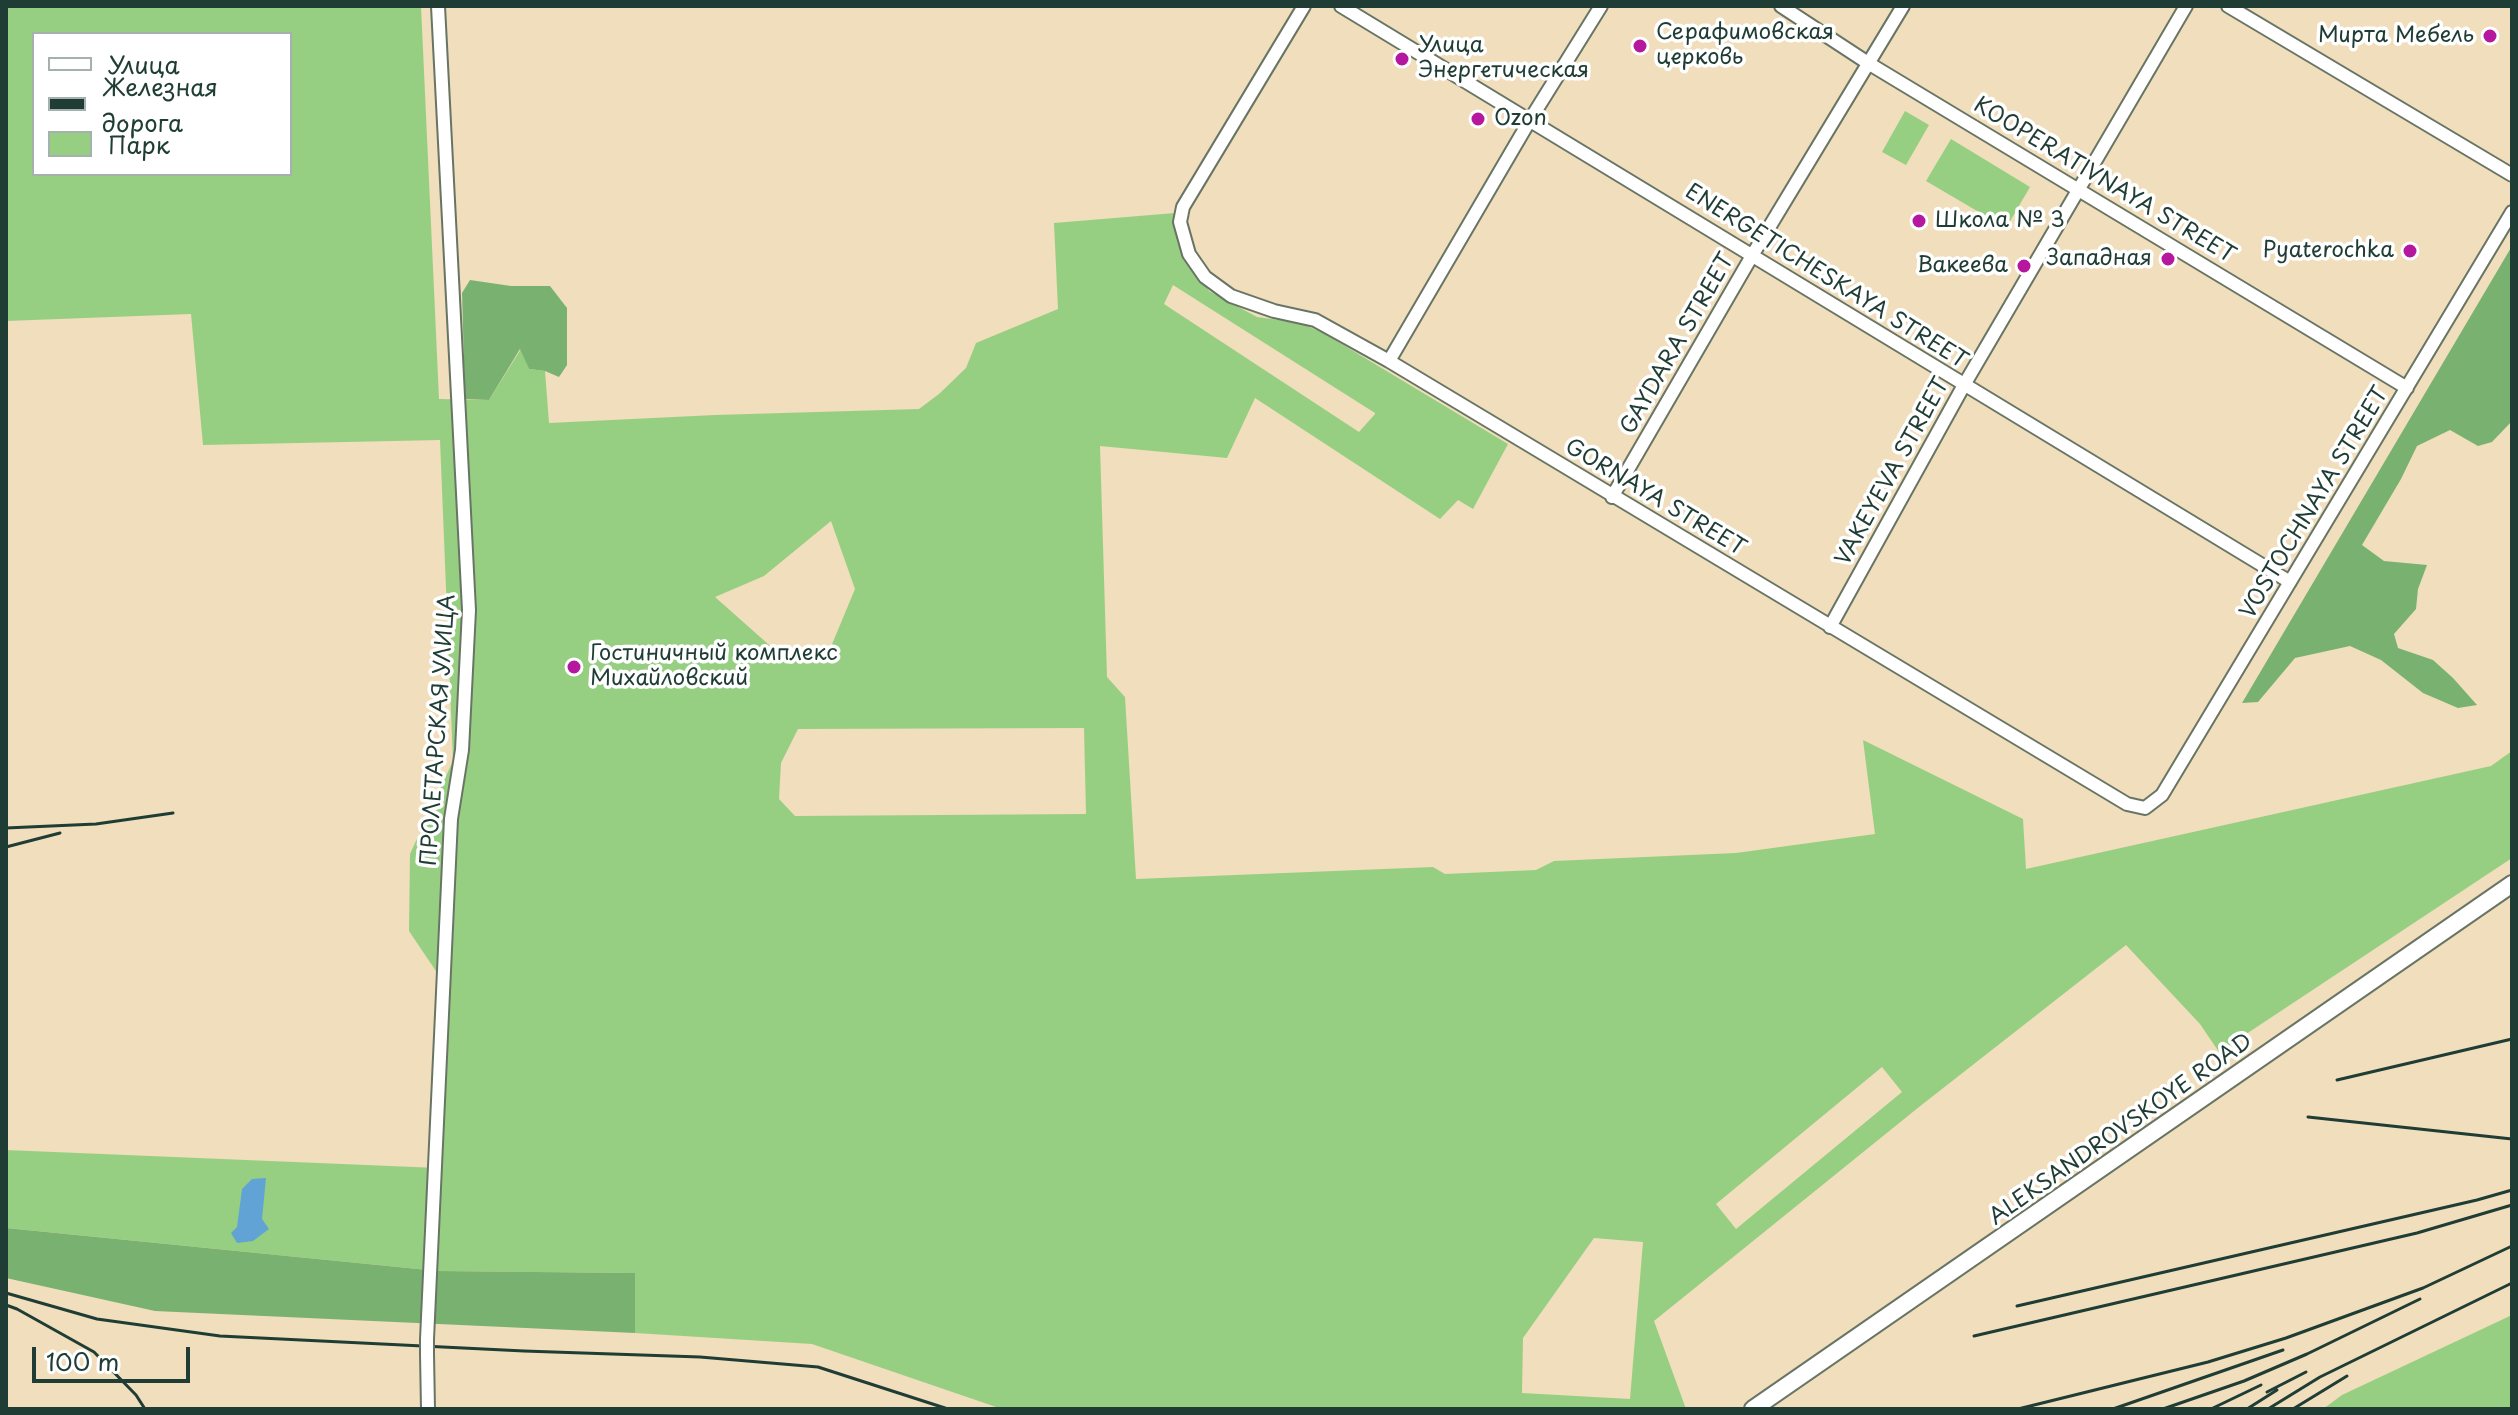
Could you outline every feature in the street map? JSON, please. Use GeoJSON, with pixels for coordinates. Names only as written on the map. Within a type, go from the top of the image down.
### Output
{"type":"FeatureCollection","features":[{"type":"Feature","properties":{"kind":"main road","name":"ALEKSANDROVSKOYE ROAD"},"geometry":{"type":"LineString","coordinates":[[1753,1409],[2512,884]]}},
{"type":"Feature","properties":{"kind":"street","name":"ПРОЛЕТАРСКАЯ УЛИЦА"},"geometry":{"type":"LineString","coordinates":[[428,1409],[427,1339],[451,819],[462,750],[469,610],[438,6]]}},
{"type":"Feature","properties":{"kind":"street","name":"GORNAYA STREET"},"geometry":{"type":"LineString","coordinates":[[1304,6],[1183,207],[1180,222],[1189,254],[1205,277],[1231,296],[1274,311],[1315,320],[1389,361],[2127,804],[2145,808]]}},
{"type":"Feature","properties":{"kind":"street","name":"ENERGETICHESKAYA STREET"},"geometry":{"type":"LineString","coordinates":[[1341,6],[2290,582]]}},
{"type":"Feature","properties":{"kind":"street"},"geometry":{"type":"LineString","coordinates":[[1389,361],[1530,120],[1601,6]]}},
{"type":"Feature","properties":{"kind":"street","name":"KOOPERATIVNAYA STREET"},"geometry":{"type":"LineString","coordinates":[[1781,6],[1868,63],[2407,388]]}},
{"type":"Feature","properties":{"kind":"street","name":"GAYDARA STREET"},"geometry":{"type":"LineString","coordinates":[[1612,497],[1753,254],[1903,6]]}},
{"type":"Feature","properties":{"kind":"street","name":"VAKEYEVA STREET"},"geometry":{"type":"LineString","coordinates":[[1830,627],[1964,385],[2186,6]]}},
{"type":"Feature","properties":{"kind":"street"},"geometry":{"type":"LineString","coordinates":[[2228,6],[2512,175]]}},
{"type":"Feature","properties":{"kind":"street","name":"VOSTOCHNAYA STREET"},"geometry":{"type":"LineString","coordinates":[[2145,808],[2162,795],[2512,212]]}},
{"type":"Feature","properties":{"kind":"green space"},"geometry":{"type":"Polygon","coordinates":[[[6,6],[421,6],[439,399],[489,400],[521,349],[529,369],[545,371],[549,423],[919,409],[966,368],[976,343],[1058,309],[1054,223],[1175,213],[1178,244],[1209,291],[1257,317],[1301,323],[1325,334],[1508,444],[1473,509],[1458,500],[1440,519],[1255,398],[1227,458],[1100,446],[1107,677],[1125,697],[1136,879],[1433,867],[1445,874],[1536,870],[1554,861],[1736,853],[1875,834],[1863,740],[2023,819],[2026,869],[2491,766],[2512,751],[2512,858],[2219,1052],[2200,1024],[2126,945],[1654,1321],[1686,1409],[1002,1409],[812,1344],[635,1333],[634,1273],[438,1271],[6,1228],[6,1150],[438,1168],[444,983],[409,931],[410,854],[453,761],[440,440],[203,445],[191,314],[6,321],[6,6]],[[1173,285],[1164,304],[1359,432],[1375,414],[1173,285]],[[831,521],[764,576],[715,597],[777,652],[830,649],[855,589],[831,521]],[[1084,728],[798,729],[781,763],[779,799],[795,816],[1086,814],[1084,728]],[[1882,1067],[1716,1204],[1736,1229],[1902,1092],[1882,1067]],[[1594,1238],[1523,1338],[1522,1393],[1630,1399],[1643,1242],[1594,1238]]]}},
{"type":"Feature","properties":{"kind":"green space"},"geometry":{"type":"Polygon","coordinates":[[[1905,111],[1929,125],[1906,165],[1882,152],[1905,111]]]}},
{"type":"Feature","properties":{"kind":"green space"},"geometry":{"type":"Polygon","coordinates":[[[1951,139],[2030,187],[2006,228],[1926,181],[1951,139]]]}},
{"type":"Feature","properties":{"kind":"green space"},"geometry":{"type":"Polygon","coordinates":[[[2512,246],[2512,421],[2492,442],[2478,446],[2450,430],[2417,446],[2362,545],[2384,561],[2427,565],[2418,589],[2416,609],[2394,634],[2398,648],[2433,660],[2477,705],[2458,708],[2423,693],[2381,660],[2350,646],[2295,658],[2258,702],[2242,703],[2512,246]]]}},
{"type":"Feature","properties":{"kind":"green space"},"geometry":{"type":"Polygon","coordinates":[[[470,280],[511,286],[550,286],[567,308],[567,365],[559,377],[529,369],[520,349],[489,400],[465,399],[462,293],[470,280]]]}},
{"type":"Feature","properties":{"kind":"green space"},"geometry":{"type":"Polygon","coordinates":[[[6,1228],[438,1271],[635,1273],[635,1333],[155,1311],[6,1278],[6,1228]]]}},
{"type":"Feature","properties":{"kind":"green space"},"geometry":{"type":"Polygon","coordinates":[[[2512,1315],[2512,1409],[2323,1409],[2342,1395],[2512,1315]]]}},
{"type":"Feature","properties":{"kind":"water"},"geometry":{"type":"Polygon","coordinates":[[[266,1178],[262,1219],[269,1229],[253,1241],[237,1243],[231,1233],[237,1227],[242,1189],[252,1179],[266,1178]]]}},
{"type":"Feature","properties":{"kind":"railway"},"geometry":{"type":"LineString","coordinates":[[6,828],[96,824],[173,813]]}},
{"type":"Feature","properties":{"kind":"railway"},"geometry":{"type":"LineString","coordinates":[[6,847],[60,833]]}},
{"type":"Feature","properties":{"kind":"railway"},"geometry":{"type":"LineString","coordinates":[[2337,1080],[2512,1039]]}},
{"type":"Feature","properties":{"kind":"railway"},"geometry":{"type":"LineString","coordinates":[[2308,1117],[2512,1139]]}},
{"type":"Feature","properties":{"kind":"railway"},"geometry":{"type":"LineString","coordinates":[[2017,1306],[2512,1190]]}},
{"type":"Feature","properties":{"kind":"railway"},"geometry":{"type":"LineString","coordinates":[[1974,1336],[2417,1233],[2512,1205]]}},
{"type":"Feature","properties":{"kind":"railway"},"geometry":{"type":"LineString","coordinates":[[2018,1409],[2208,1362],[2286,1338],[2423,1288],[2512,1246]]}},
{"type":"Feature","properties":{"kind":"railway"},"geometry":{"type":"LineString","coordinates":[[2268,1409],[2320,1377],[2512,1283]]}},
{"type":"Feature","properties":{"kind":"railway"},"geometry":{"type":"LineString","coordinates":[[6,1293],[97,1319],[220,1336],[700,1357],[818,1367],[948,1409]]}},
{"type":"Feature","properties":{"kind":"railway"},"geometry":{"type":"LineString","coordinates":[[2163,1409],[2244,1381],[2420,1299]]}},
{"type":"Feature","properties":{"kind":"railway"},"geometry":{"type":"LineString","coordinates":[[6,1305],[94,1352],[136,1395],[145,1409]]}},
{"type":"Feature","properties":{"kind":"railway"},"geometry":{"type":"LineString","coordinates":[[2113,1409],[2283,1350]]}},
{"type":"Feature","properties":{"kind":"railway"},"geometry":{"type":"LineString","coordinates":[[2267,1392],[2306,1372]]}},
{"type":"Feature","properties":{"kind":"railway"},"geometry":{"type":"LineString","coordinates":[[2293,1409],[2347,1376]]}},
{"type":"Feature","properties":{"kind":"railway"},"geometry":{"type":"LineString","coordinates":[[2211,1409],[2261,1385]]}},
{"type":"Feature","properties":{"kind":"railway"},"geometry":{"type":"LineString","coordinates":[[2247,1409],[2277,1390]]}},
{"type":"Feature","properties":{"kind":"place","name":"Мирта Мебель"},"geometry":{"type":"Point","coordinates":[2490,36]}},
{"type":"Feature","properties":{"kind":"place","name":"Серафимовская церковь"},"geometry":{"type":"Point","coordinates":[1640,46]}},
{"type":"Feature","properties":{"kind":"place","name":"Улица Энергетическая"},"geometry":{"type":"Point","coordinates":[1402,59]}},
{"type":"Feature","properties":{"kind":"place","name":"Ozon"},"geometry":{"type":"Point","coordinates":[1478,119]}},
{"type":"Feature","properties":{"kind":"place","name":"Школа № 3"},"geometry":{"type":"Point","coordinates":[1919,221]}},
{"type":"Feature","properties":{"kind":"place","name":"Pyaterochka"},"geometry":{"type":"Point","coordinates":[2410,251]}},
{"type":"Feature","properties":{"kind":"place","name":"Западная"},"geometry":{"type":"Point","coordinates":[2168,259]}},
{"type":"Feature","properties":{"kind":"place","name":"Вакеева"},"geometry":{"type":"Point","coordinates":[2024,266]}},
{"type":"Feature","properties":{"kind":"place","name":"Гостиничный комплекс Михайловский"},"geometry":{"type":"Point","coordinates":[574,667]}}]}
